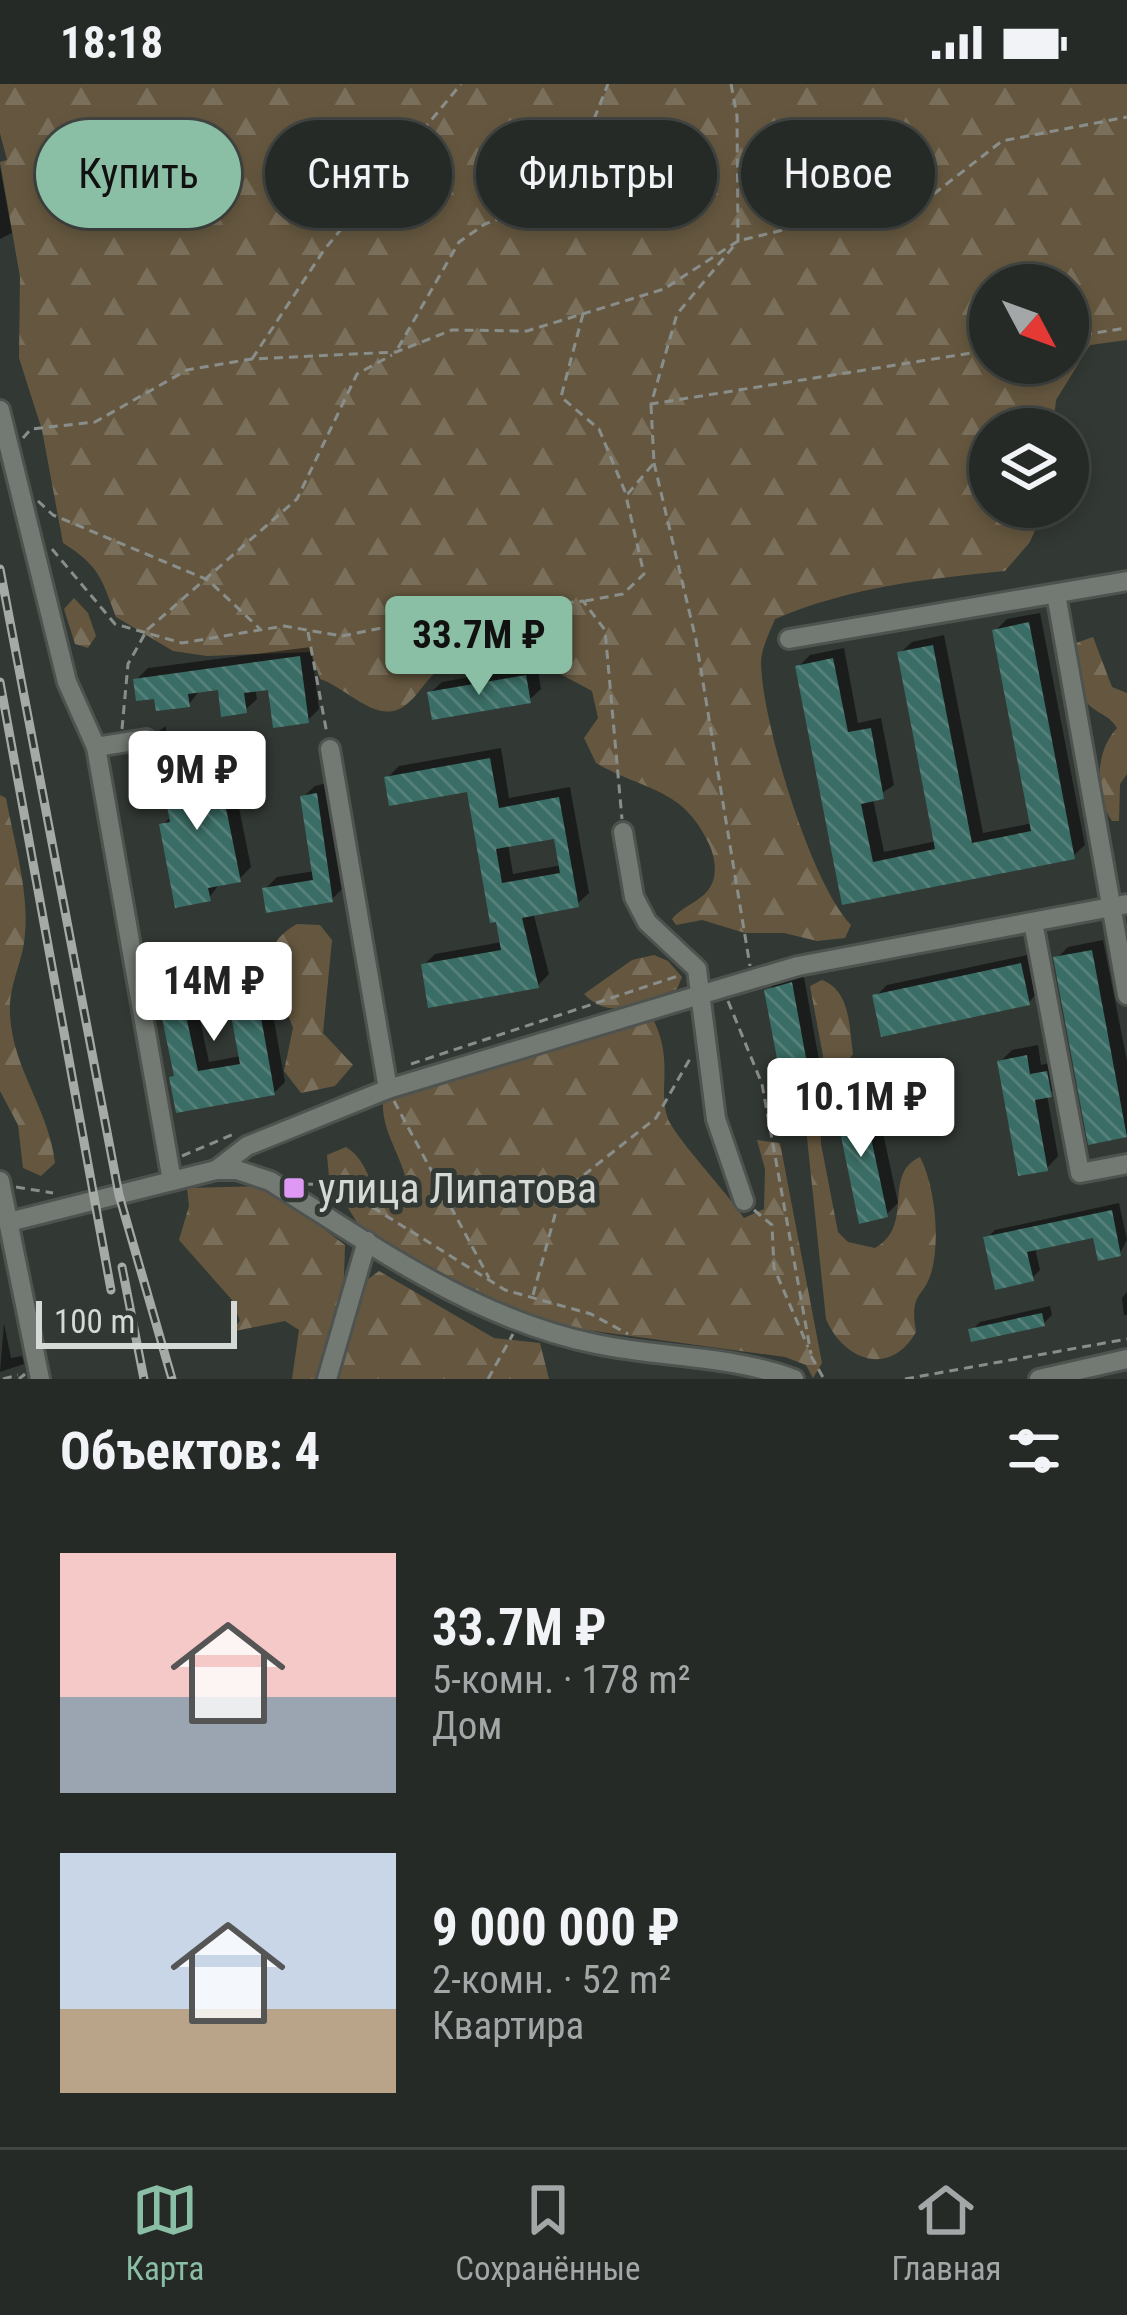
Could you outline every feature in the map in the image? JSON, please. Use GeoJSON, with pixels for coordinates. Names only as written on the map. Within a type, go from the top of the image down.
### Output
{"type":"FeatureCollection","features":[{"type":"Feature","properties":{"kind":"street"},"geometry":{"type":"LineString","coordinates":[[0,410],[9,454],[23,487],[34,556],[67,682],[96,747],[172,1181]]}},
{"type":"Feature","properties":{"kind":"street"},"geometry":{"type":"LineString","coordinates":[[789,639],[1127,580]]}},
{"type":"Feature","properties":{"kind":"street"},"geometry":{"type":"LineString","coordinates":[[1057,593],[1119,906],[1127,995]]}},
{"type":"Feature","properties":{"kind":"street"},"geometry":{"type":"LineString","coordinates":[[96,747],[146,739]]}},
{"type":"Feature","properties":{"kind":"street"},"geometry":{"type":"LineString","coordinates":[[330,749],[388,1089]]}},
{"type":"Feature","properties":{"kind":"street"},"geometry":{"type":"LineString","coordinates":[[623,832],[634,897],[656,932],[697,969],[716,1119],[744,1201]]}},
{"type":"Feature","properties":{"kind":"street"},"geometry":{"type":"LineString","coordinates":[[216,1170],[247,1146],[388,1089],[698,995],[1119,906]]}},
{"type":"Feature","properties":{"kind":"street"},"geometry":{"type":"LineString","coordinates":[[1034,922],[1080,1173],[1127,1164]]}},
{"type":"Feature","properties":{"kind":"street"},"geometry":{"type":"LineString","coordinates":[[6,1228],[172,1181],[237,1170],[273,1183],[462,1300],[520,1322],[599,1345],[662,1351],[794,1379]]}},
{"type":"Feature","properties":{"kind":"street"},"geometry":{"type":"LineString","coordinates":[[0,1181],[40,1379]]}},
{"type":"Feature","properties":{"kind":"street"},"geometry":{"type":"LineString","coordinates":[[327,1379],[367,1241]]}},
{"type":"Feature","properties":{"kind":"street"},"geometry":{"type":"LineString","coordinates":[[1039,1379],[1127,1359]]}},
{"type":"Feature","properties":{"kind":"path"},"geometry":{"type":"LineString","coordinates":[[252,359],[324,250],[461,84]]}},
{"type":"Feature","properties":{"kind":"path"},"geometry":{"type":"LineString","coordinates":[[396,352],[459,242],[484,224],[544,202],[579,157],[608,84]]}},
{"type":"Feature","properties":{"kind":"path"},"geometry":{"type":"LineString","coordinates":[[730,84],[737,116],[737,241],[677,314],[651,404],[654,463],[696,640],[752,980]]}},
{"type":"Feature","properties":{"kind":"path"},"geometry":{"type":"LineString","coordinates":[[122,743],[128,664],[147,630],[297,499],[357,374],[452,330],[527,331],[664,289],[737,241],[935,193],[1002,141],[1127,117]]}},
{"type":"Feature","properties":{"kind":"path"},"geometry":{"type":"LineString","coordinates":[[49,544],[115,624],[182,643],[261,630],[342,636],[426,619],[623,594],[644,574],[626,496],[599,429],[561,397],[583,314]]}},
{"type":"Feature","properties":{"kind":"path"},"geometry":{"type":"LineString","coordinates":[[1089,334],[1127,328]]}},
{"type":"Feature","properties":{"kind":"path"},"geometry":{"type":"LineString","coordinates":[[9,454],[31,429],[95,422],[187,370],[252,359],[396,352]]}},
{"type":"Feature","properties":{"kind":"path"},"geometry":{"type":"LineString","coordinates":[[651,404],[969,353]]}},
{"type":"Feature","properties":{"kind":"path"},"geometry":{"type":"LineString","coordinates":[[626,496],[654,463]]}},
{"type":"Feature","properties":{"kind":"path"},"geometry":{"type":"LineString","coordinates":[[23,487],[53,514],[208,580],[261,630]]}},
{"type":"Feature","properties":{"kind":"path"},"geometry":{"type":"LineString","coordinates":[[584,601],[605,630],[623,832]]}},
{"type":"Feature","properties":{"kind":"path"},"geometry":{"type":"LineString","coordinates":[[308,630],[330,749]]}},
{"type":"Feature","properties":{"kind":"path"},"geometry":{"type":"LineString","coordinates":[[723,988],[762,1084],[811,1354]]}},
{"type":"Feature","properties":{"kind":"path"},"geometry":{"type":"LineString","coordinates":[[532,1298],[561,1193],[656,1118],[704,1035]]}},
{"type":"Feature","properties":{"kind":"path"},"geometry":{"type":"LineString","coordinates":[[388,1089],[490,1280]]}},
{"type":"Feature","properties":{"kind":"path"},"geometry":{"type":"LineString","coordinates":[[273,1183],[337,1185],[490,1280],[532,1298],[591,1314],[662,1351]]}},
{"type":"Feature","properties":{"kind":"path"},"geometry":{"type":"LineString","coordinates":[[744,1201],[772,1226],[774,1268],[824,1379]]}},
{"type":"Feature","properties":{"kind":"path"},"geometry":{"type":"LineString","coordinates":[[488,1379],[520,1322]]}},
{"type":"Feature","properties":{"kind":"path"},"geometry":{"type":"LineString","coordinates":[[905,1379],[1127,1339]]}},
{"type":"Feature","properties":{"kind":"path"},"geometry":{"type":"LineString","coordinates":[[3,1379],[18,1376]]}},
{"type":"Feature","properties":{"kind":"green space"},"geometry":{"type":"Polygon","coordinates":[[[0,84],[1127,84],[1127,340],[1089,347],[1089,264],[969,264],[969,384],[1066,384],[1055,408],[969,408],[969,528],[1036,528],[1030,542],[1005,571],[917,581],[803,608],[775,619],[764,646],[764,690],[779,761],[820,875],[851,925],[845,938],[817,941],[784,933],[745,933],[702,920],[676,925],[672,919],[713,881],[714,862],[699,825],[661,793],[596,763],[584,738],[598,718],[592,691],[536,661],[435,673],[408,703],[386,711],[320,679],[311,652],[207,656],[173,651],[116,617],[98,575],[63,543],[42,430],[19,358],[20,277],[0,162],[7,160],[0,133],[0,84]]]}},
{"type":"Feature","properties":{"kind":"green space"},"geometry":{"type":"Polygon","coordinates":[[[74,598],[88,613],[96,636],[88,648],[75,644],[64,609],[74,598]]]}},
{"type":"Feature","properties":{"kind":"green space"},"geometry":{"type":"Polygon","coordinates":[[[1093,637],[1112,687],[1127,693],[1127,774],[1120,784],[1119,821],[1112,821],[1106,810],[1100,786],[1104,749],[1117,728],[1087,703],[1077,679],[1076,643],[1093,637]]]}},
{"type":"Feature","properties":{"kind":"green space"},"geometry":{"type":"Polygon","coordinates":[[[0,795],[6,798],[26,917],[10,1004],[13,1035],[55,1163],[41,1176],[23,1168],[18,1125],[0,1091],[0,795]]]}},
{"type":"Feature","properties":{"kind":"green space"},"geometry":{"type":"Polygon","coordinates":[[[297,924],[320,925],[332,940],[323,1033],[353,1065],[335,1086],[301,1093],[284,1071],[293,1028],[275,986],[270,959],[282,935],[297,924]]]}},
{"type":"Feature","properties":{"kind":"green space"},"geometry":{"type":"Polygon","coordinates":[[[654,955],[668,961],[682,977],[677,989],[618,1009],[595,1003],[584,994],[632,960],[654,955]]]}},
{"type":"Feature","properties":{"kind":"green space"},"geometry":{"type":"Polygon","coordinates":[[[822,980],[843,1001],[853,1054],[820,1101],[821,1144],[838,1232],[848,1242],[875,1248],[887,1238],[894,1227],[902,1176],[920,1157],[932,1197],[934,1257],[929,1280],[916,1302],[916,1332],[905,1346],[881,1359],[868,1358],[844,1345],[826,1319],[806,1128],[823,1056],[810,986],[822,980]]]}},
{"type":"Feature","properties":{"kind":"green space"},"geometry":{"type":"Polygon","coordinates":[[[652,1017],[663,1047],[668,1119],[744,1218],[764,1209],[765,1169],[757,1140],[780,1143],[822,1363],[813,1378],[806,1365],[785,1357],[543,1324],[456,1287],[361,1229],[329,1177],[327,1155],[346,1147],[361,1161],[378,1196],[393,1211],[408,1194],[385,1120],[384,1096],[652,1017]]]}},
{"type":"Feature","properties":{"kind":"green space"},"geometry":{"type":"Polygon","coordinates":[[[267,1186],[345,1245],[344,1278],[316,1379],[292,1379],[299,1330],[285,1321],[230,1332],[240,1321],[232,1300],[179,1240],[189,1206],[187,1188],[267,1186]]]}},
{"type":"Feature","properties":{"kind":"green space"},"geometry":{"type":"Polygon","coordinates":[[[379,1271],[494,1338],[540,1343],[549,1379],[337,1379],[364,1282],[379,1271]]]}},
{"type":"Feature","properties":{"kind":"building"},"geometry":{"type":"Polygon","coordinates":[[[1029,622],[1075,859],[842,905],[795,666],[833,658],[848,732],[871,728],[884,799],[861,804],[873,862],[935,849],[897,652],[933,645],[972,843],[1031,831],[992,630],[1029,622]]]}},
{"type":"Feature","properties":{"kind":"building"},"geometry":{"type":"Polygon","coordinates":[[[300,656],[309,723],[273,728],[268,690],[244,693],[247,713],[221,717],[218,690],[188,694],[190,707],[156,711],[154,699],[136,701],[133,679],[300,656]]]}},
{"type":"Feature","properties":{"kind":"building"},"geometry":{"type":"Polygon","coordinates":[[[526,675],[531,703],[432,720],[427,692],[526,675]]]}},
{"type":"Feature","properties":{"kind":"building"},"geometry":{"type":"Polygon","coordinates":[[[490,758],[499,808],[559,797],[579,907],[522,918],[539,988],[428,1008],[421,964],[501,950],[496,922],[490,923],[467,792],[389,806],[384,777],[490,758]],[[554,839],[496,849],[502,883],[560,873],[554,839]]]}},
{"type":"Feature","properties":{"kind":"building"},"geometry":{"type":"Polygon","coordinates":[[[216,759],[241,882],[208,888],[211,901],[175,908],[159,824],[170,822],[160,770],[216,759]]]}},
{"type":"Feature","properties":{"kind":"building"},"geometry":{"type":"Polygon","coordinates":[[[317,793],[333,902],[266,913],[262,888],[313,880],[300,796],[317,793]]]}},
{"type":"Feature","properties":{"kind":"building"},"geometry":{"type":"Polygon","coordinates":[[[1092,950],[1127,1137],[1088,1145],[1053,957],[1092,950]]]}},
{"type":"Feature","properties":{"kind":"building"},"geometry":{"type":"Polygon","coordinates":[[[191,961],[196,984],[180,988],[198,1071],[240,1064],[224,978],[253,973],[275,1095],[176,1113],[169,1077],[174,1076],[152,970],[191,961]]]}},
{"type":"Feature","properties":{"kind":"building"},"geometry":{"type":"Polygon","coordinates":[[[1021,963],[1030,1005],[881,1037],[872,995],[1021,963]]]}},
{"type":"Feature","properties":{"kind":"building"},"geometry":{"type":"Polygon","coordinates":[[[792,982],[813,1096],[785,1101],[764,990],[792,982]]]}},
{"type":"Feature","properties":{"kind":"building"},"geometry":{"type":"Polygon","coordinates":[[[1027,1055],[1030,1074],[1047,1071],[1052,1097],[1035,1100],[1048,1171],[1018,1176],[997,1061],[1027,1055]]]}},
{"type":"Feature","properties":{"kind":"building"},"geometry":{"type":"Polygon","coordinates":[[[862,1096],[888,1217],[859,1224],[834,1102],[862,1096]]]}},
{"type":"Feature","properties":{"kind":"building"},"geometry":{"type":"Polygon","coordinates":[[[1112,1210],[1121,1256],[1098,1261],[1093,1238],[1027,1252],[1034,1281],[995,1290],[983,1237],[1112,1210]]]}},
{"type":"Feature","properties":{"kind":"building"},"geometry":{"type":"Polygon","coordinates":[[[1042,1313],[1045,1326],[971,1342],[968,1329],[1042,1313]]]}},
{"type":"Feature","properties":{"kind":"railway"},"geometry":{"type":"LineString","coordinates":[[0,569],[119,1195],[172,1379]]}},
{"type":"Feature","properties":{"kind":"railway"},"geometry":{"type":"LineString","coordinates":[[0,682],[111,1290]]}},
{"type":"Feature","properties":{"kind":"railway"},"geometry":{"type":"LineString","coordinates":[[122,1267],[144,1379]]}},
{"type":"Feature","properties":{"kind":"place","name":"улица Липатова"},"geometry":{"type":"Point","coordinates":[294,1188]}}]}
